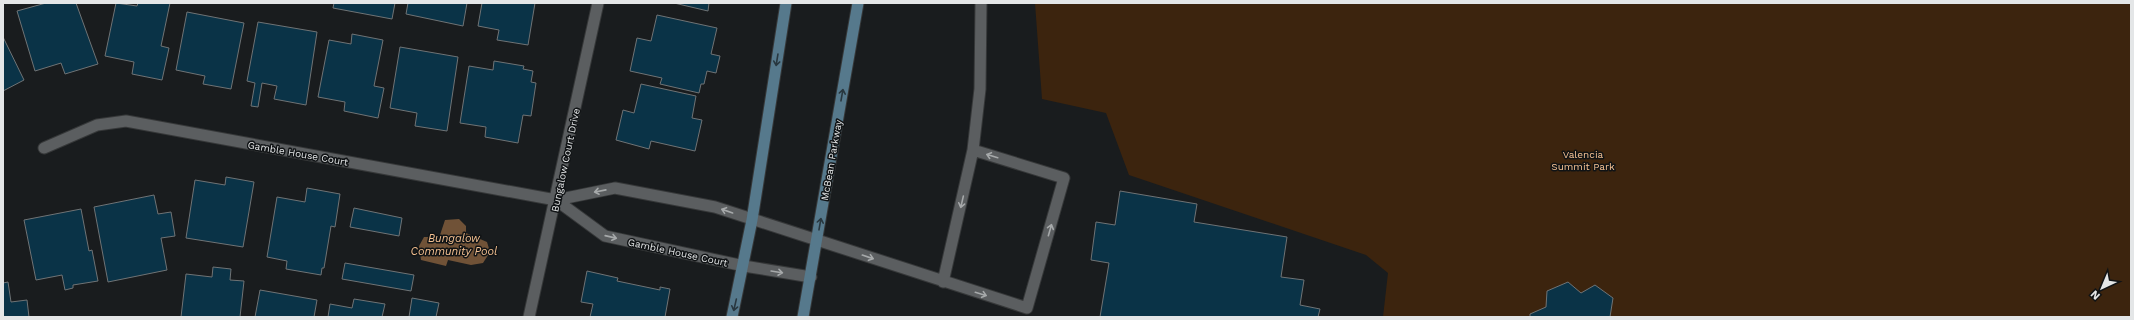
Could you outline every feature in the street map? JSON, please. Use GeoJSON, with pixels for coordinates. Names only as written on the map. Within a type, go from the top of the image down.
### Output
{"type":"FeatureCollection","features":[{"type":"Feature","properties":{"kind":"main road"},"geometry":{"type":"LineString","coordinates":[[732,317],[744,266],[752,220],[786,3]]}},
{"type":"Feature","properties":{"kind":"main road","name":"McBean Parkway"},"geometry":{"type":"LineString","coordinates":[[803,317],[858,3]]}},
{"type":"Feature","properties":{"kind":"street","name":"Bungalow Court Drive"},"geometry":{"type":"LineString","coordinates":[[529,317],[556,200],[598,3]]}},
{"type":"Feature","properties":{"kind":"street"},"geometry":{"type":"LineString","coordinates":[[943,282],[973,150],[980,89],[981,3]]}},
{"type":"Feature","properties":{"kind":"street","name":"Gamble House Court"},"geometry":{"type":"LineString","coordinates":[[44,148],[96,125],[126,121],[556,200],[615,188],[715,207],[943,282],[1028,308],[1064,178],[973,150]]}},
{"type":"Feature","properties":{"kind":"street","name":"Gamble House Court"},"geometry":{"type":"LineString","coordinates":[[556,200],[605,236],[744,266],[811,277]]}},
{"type":"Feature","properties":{"kind":"green space","name":"Valencia Summit Park"},"geometry":{"type":"Polygon","coordinates":[[[1035,3],[2131,3],[2131,317],[1383,317],[1388,273],[1366,255],[1129,175],[1106,113],[1042,99],[1035,3]]]}},
{"type":"Feature","properties":{"kind":"water","name":"Bungalow Community Pool"},"geometry":{"type":"Polygon","coordinates":[[[459,219],[466,226],[466,233],[487,242],[490,252],[483,263],[471,265],[448,260],[446,266],[421,260],[419,246],[424,237],[436,237],[440,235],[445,220],[459,219]]]}},
{"type":"Feature","properties":{"kind":"building"},"geometry":{"type":"Polygon","coordinates":[[[46,3],[76,3],[98,64],[65,74],[61,63],[35,71],[17,11],[46,3]]]}},
{"type":"Feature","properties":{"kind":"building"},"geometry":{"type":"Polygon","coordinates":[[[116,3],[137,6],[138,3],[170,3],[161,46],[169,48],[162,80],[132,74],[134,62],[105,56],[116,3]]]}},
{"type":"Feature","properties":{"kind":"building"},"geometry":{"type":"Polygon","coordinates":[[[334,3],[395,3],[392,19],[333,8],[334,3]]]}},
{"type":"Feature","properties":{"kind":"building"},"geometry":{"type":"Polygon","coordinates":[[[408,3],[467,3],[463,26],[406,14],[408,3]]]}},
{"type":"Feature","properties":{"kind":"building"},"geometry":{"type":"Polygon","coordinates":[[[482,3],[535,3],[528,45],[497,40],[499,30],[478,26],[482,3]]]}},
{"type":"Feature","properties":{"kind":"building"},"geometry":{"type":"Polygon","coordinates":[[[674,3],[709,3],[708,11],[674,3]]]}},
{"type":"Feature","properties":{"kind":"building"},"geometry":{"type":"Polygon","coordinates":[[[187,12],[244,23],[231,89],[203,84],[205,76],[176,70],[187,12]]]}},
{"type":"Feature","properties":{"kind":"building"},"geometry":{"type":"Polygon","coordinates":[[[657,15],[717,28],[711,54],[720,56],[716,73],[707,71],[704,84],[701,84],[699,93],[660,84],[662,78],[630,71],[637,38],[651,41],[657,15]]]}},
{"type":"Feature","properties":{"kind":"building"},"geometry":{"type":"Polygon","coordinates":[[[258,22],[317,32],[306,105],[274,99],[277,86],[262,83],[258,107],[251,106],[255,83],[247,81],[258,22]]]}},
{"type":"Feature","properties":{"kind":"building"},"geometry":{"type":"Polygon","coordinates":[[[352,34],[383,40],[374,86],[384,88],[378,118],[344,111],[345,102],[318,97],[329,40],[351,44],[352,34]]]}},
{"type":"Feature","properties":{"kind":"building"},"geometry":{"type":"Polygon","coordinates":[[[3,37],[24,80],[3,91],[3,37]]]}},
{"type":"Feature","properties":{"kind":"building"},"geometry":{"type":"Polygon","coordinates":[[[400,47],[458,57],[447,131],[415,126],[417,113],[390,108],[400,47]]]}},
{"type":"Feature","properties":{"kind":"building"},"geometry":{"type":"Polygon","coordinates":[[[494,61],[524,66],[523,69],[533,71],[531,82],[536,83],[531,116],[523,115],[518,143],[485,137],[486,127],[460,123],[469,66],[493,70],[494,61]]]}},
{"type":"Feature","properties":{"kind":"building"},"geometry":{"type":"Polygon","coordinates":[[[641,84],[696,96],[692,118],[702,120],[695,151],[651,141],[649,149],[616,140],[623,110],[634,113],[641,84]]]}},
{"type":"Feature","properties":{"kind":"building"},"geometry":{"type":"Polygon","coordinates":[[[226,177],[254,182],[243,247],[186,238],[195,180],[225,185],[226,177]]]}},
{"type":"Feature","properties":{"kind":"building"},"geometry":{"type":"Polygon","coordinates":[[[307,188],[340,194],[335,227],[331,226],[324,268],[322,268],[321,275],[286,269],[287,261],[267,257],[277,197],[305,202],[307,188]]]}},
{"type":"Feature","properties":{"kind":"building"},"geometry":{"type":"Polygon","coordinates":[[[1120,191],[1197,204],[1194,222],[1287,237],[1281,277],[1304,280],[1300,305],[1320,309],[1318,317],[1100,317],[1109,263],[1091,260],[1096,222],[1115,225],[1120,191]]]}},
{"type":"Feature","properties":{"kind":"building"},"geometry":{"type":"Polygon","coordinates":[[[154,195],[158,214],[171,212],[175,236],[161,238],[167,270],[108,282],[94,207],[154,195]]]}},
{"type":"Feature","properties":{"kind":"building"},"geometry":{"type":"Polygon","coordinates":[[[354,208],[402,218],[399,236],[350,227],[354,208]]]}},
{"type":"Feature","properties":{"kind":"building"},"geometry":{"type":"Polygon","coordinates":[[[81,209],[89,251],[92,250],[98,281],[73,285],[73,288],[65,290],[62,275],[36,280],[24,220],[81,209]]]}},
{"type":"Feature","properties":{"kind":"building"},"geometry":{"type":"Polygon","coordinates":[[[345,263],[414,275],[411,291],[342,279],[345,263]]]}},
{"type":"Feature","properties":{"kind":"building"},"geometry":{"type":"Polygon","coordinates":[[[213,267],[231,269],[230,280],[244,281],[240,317],[181,317],[186,274],[212,277],[213,267]]]}},
{"type":"Feature","properties":{"kind":"building"},"geometry":{"type":"Polygon","coordinates":[[[587,271],[618,278],[617,281],[660,290],[660,287],[670,289],[665,317],[590,317],[593,304],[581,302],[587,271]]]}},
{"type":"Feature","properties":{"kind":"building"},"geometry":{"type":"Polygon","coordinates":[[[8,282],[11,302],[27,300],[29,317],[3,317],[3,283],[8,282]]]}},
{"type":"Feature","properties":{"kind":"building"},"geometry":{"type":"Polygon","coordinates":[[[1568,282],[1581,293],[1595,285],[1613,298],[1610,317],[1530,317],[1530,314],[1546,307],[1547,291],[1568,282]]]}},
{"type":"Feature","properties":{"kind":"building"},"geometry":{"type":"Polygon","coordinates":[[[260,290],[317,300],[314,317],[255,317],[260,290]]]}},
{"type":"Feature","properties":{"kind":"building"},"geometry":{"type":"Polygon","coordinates":[[[412,298],[439,303],[436,317],[409,317],[412,298]]]}},
{"type":"Feature","properties":{"kind":"building"},"geometry":{"type":"Polygon","coordinates":[[[354,299],[385,304],[382,317],[328,317],[330,304],[352,308],[354,299]]]}}]}
